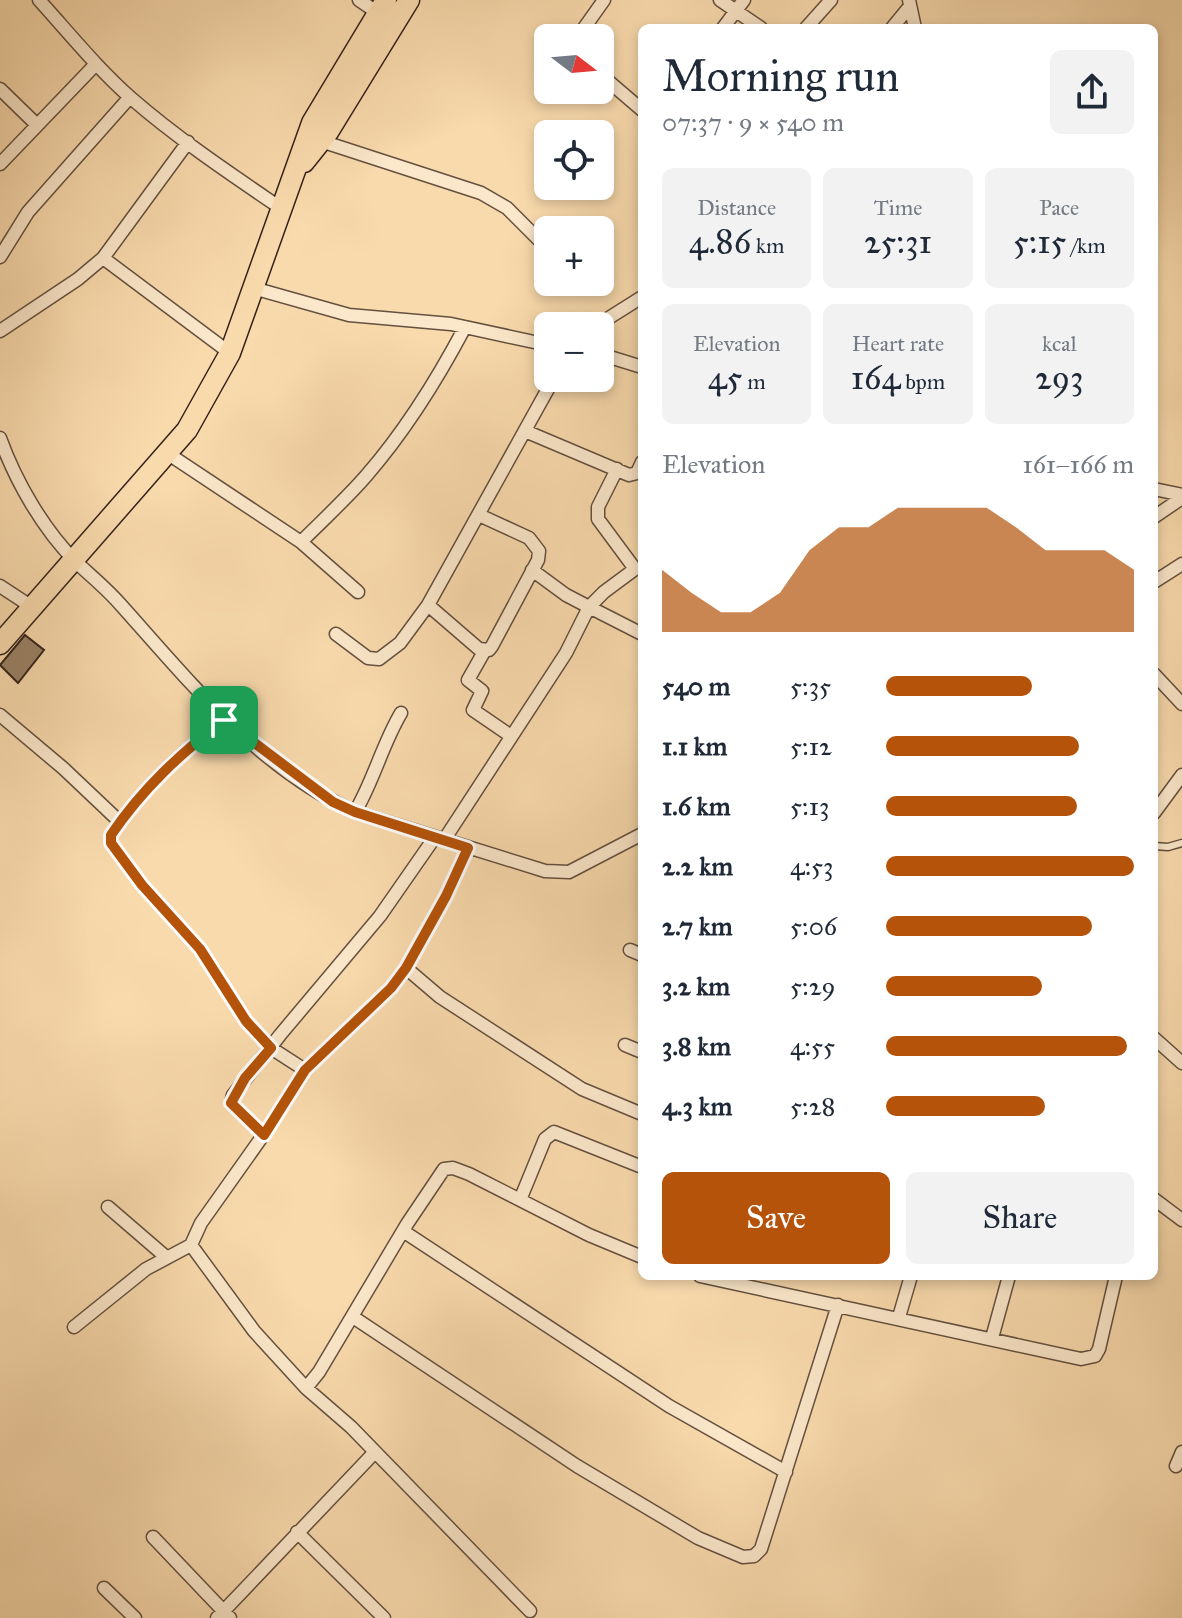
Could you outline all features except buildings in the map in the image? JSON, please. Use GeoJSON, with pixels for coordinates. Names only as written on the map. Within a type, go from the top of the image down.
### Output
{"type":"FeatureCollection","features":[{"type":"Feature","properties":{"kind":"main road"},"geometry":{"type":"LineString","coordinates":[[294,174],[321,141],[409,0]]}},
{"type":"Feature","properties":{"kind":"main road"},"geometry":{"type":"LineString","coordinates":[[0,644],[187,430],[230,353],[279,207],[312,123],[382,7]]}},
{"type":"Feature","properties":{"kind":"street"},"geometry":{"type":"LineString","coordinates":[[39,0],[130,97],[279,207]]}},
{"type":"Feature","properties":{"kind":"street"},"geometry":{"type":"LineString","coordinates":[[359,0],[382,7]]}},
{"type":"Feature","properties":{"kind":"street"},"geometry":{"type":"LineString","coordinates":[[587,24],[604,0]]}},
{"type":"Feature","properties":{"kind":"street"},"geometry":{"type":"LineString","coordinates":[[720,0],[754,24]]}},
{"type":"Feature","properties":{"kind":"street"},"geometry":{"type":"LineString","coordinates":[[726,24],[744,0]]}},
{"type":"Feature","properties":{"kind":"street"},"geometry":{"type":"LineString","coordinates":[[810,24],[831,0]]}},
{"type":"Feature","properties":{"kind":"street"},"geometry":{"type":"LineString","coordinates":[[895,24],[909,3]]}},
{"type":"Feature","properties":{"kind":"street"},"geometry":{"type":"LineString","coordinates":[[909,3],[914,24]]}},
{"type":"Feature","properties":{"kind":"street"},"geometry":{"type":"LineString","coordinates":[[0,164],[96,64]]}},
{"type":"Feature","properties":{"kind":"street"},"geometry":{"type":"LineString","coordinates":[[614,86],[638,107]]}},
{"type":"Feature","properties":{"kind":"street"},"geometry":{"type":"LineString","coordinates":[[0,89],[37,125]]}},
{"type":"Feature","properties":{"kind":"street"},"geometry":{"type":"LineString","coordinates":[[0,257],[28,212],[130,97]]}},
{"type":"Feature","properties":{"kind":"street"},"geometry":{"type":"LineString","coordinates":[[321,141],[481,193],[507,208],[534,235]]}},
{"type":"Feature","properties":{"kind":"street"},"geometry":{"type":"LineString","coordinates":[[0,331],[78,279],[103,258],[188,142]]}},
{"type":"Feature","properties":{"kind":"street"},"geometry":{"type":"LineString","coordinates":[[103,258],[230,353]]}},
{"type":"Feature","properties":{"kind":"street"},"geometry":{"type":"LineString","coordinates":[[253,288],[349,315],[412,319],[534,342]]}},
{"type":"Feature","properties":{"kind":"street"},"geometry":{"type":"LineString","coordinates":[[614,313],[638,299]]}},
{"type":"Feature","properties":{"kind":"street"},"geometry":{"type":"LineString","coordinates":[[301,542],[364,478],[401,432],[465,327]]}},
{"type":"Feature","properties":{"kind":"street"},"geometry":{"type":"LineString","coordinates":[[614,358],[638,366]]}},
{"type":"Feature","properties":{"kind":"street"},"geometry":{"type":"LineString","coordinates":[[336,634],[368,658],[379,659],[400,643],[428,605],[546,392]]}},
{"type":"Feature","properties":{"kind":"street"},"geometry":{"type":"LineString","coordinates":[[525,431],[633,475],[638,468]]}},
{"type":"Feature","properties":{"kind":"street"},"geometry":{"type":"LineString","coordinates":[[0,438],[9,463],[31,503],[74,560],[112,594],[224,720],[333,802],[355,812],[545,871],[569,872],[638,836]]}},
{"type":"Feature","properties":{"kind":"street"},"geometry":{"type":"LineString","coordinates":[[167,453],[301,542],[358,592]]}},
{"type":"Feature","properties":{"kind":"street"},"geometry":{"type":"LineString","coordinates":[[264,1135],[231,1103],[245,1078],[380,916],[439,839],[566,653],[589,607],[638,566],[597,513],[617,469]]}},
{"type":"Feature","properties":{"kind":"street"},"geometry":{"type":"LineString","coordinates":[[1158,490],[1182,496]]}},
{"type":"Feature","properties":{"kind":"street"},"geometry":{"type":"LineString","coordinates":[[1158,514],[1182,496]]}},
{"type":"Feature","properties":{"kind":"street"},"geometry":{"type":"LineString","coordinates":[[479,515],[536,544],[538,560],[492,646],[485,650],[468,680],[482,691],[473,710],[511,736]]}},
{"type":"Feature","properties":{"kind":"street"},"geometry":{"type":"LineString","coordinates":[[1158,579],[1182,564]]}},
{"type":"Feature","properties":{"kind":"street"},"geometry":{"type":"LineString","coordinates":[[532,570],[566,595],[638,632]]}},
{"type":"Feature","properties":{"kind":"street"},"geometry":{"type":"LineString","coordinates":[[0,586],[32,607]]}},
{"type":"Feature","properties":{"kind":"street"},"geometry":{"type":"LineString","coordinates":[[428,605],[479,649],[485,650]]}},
{"type":"Feature","properties":{"kind":"street"},"geometry":{"type":"LineString","coordinates":[[1158,678],[1182,704]]}},
{"type":"Feature","properties":{"kind":"street"},"geometry":{"type":"LineString","coordinates":[[355,812],[378,769],[385,739],[401,713]]}},
{"type":"Feature","properties":{"kind":"street"},"geometry":{"type":"LineString","coordinates":[[0,715],[120,822]]}},
{"type":"Feature","properties":{"kind":"street"},"geometry":{"type":"LineString","coordinates":[[224,720],[177,756],[111,835],[115,850],[200,949],[246,1021],[271,1048],[305,1070]]}},
{"type":"Feature","properties":{"kind":"street"},"geometry":{"type":"LineString","coordinates":[[1158,808],[1182,775]]}},
{"type":"Feature","properties":{"kind":"street"},"geometry":{"type":"LineString","coordinates":[[74,1327],[146,1269],[191,1245],[201,1223],[264,1135],[305,1070],[391,988],[406,968],[446,896],[468,848]]}},
{"type":"Feature","properties":{"kind":"street"},"geometry":{"type":"LineString","coordinates":[[406,968],[440,997],[562,1077],[582,1089],[638,1112]]}},
{"type":"Feature","properties":{"kind":"street"},"geometry":{"type":"LineString","coordinates":[[1158,1042],[1182,1063]]}},
{"type":"Feature","properties":{"kind":"street"},"geometry":{"type":"LineString","coordinates":[[625,1045],[638,1050]]}},
{"type":"Feature","properties":{"kind":"street"},"geometry":{"type":"LineString","coordinates":[[520,1200],[545,1139],[554,1132],[638,1165]]}},
{"type":"Feature","properties":{"kind":"street"},"geometry":{"type":"LineString","coordinates":[[306,1388],[319,1372],[403,1231],[444,1169],[453,1168],[469,1174],[638,1255]]}},
{"type":"Feature","properties":{"kind":"street"},"geometry":{"type":"LineString","coordinates":[[1158,1202],[1182,1220]]}},
{"type":"Feature","properties":{"kind":"street"},"geometry":{"type":"LineString","coordinates":[[108,1207],[166,1257]]}},
{"type":"Feature","properties":{"kind":"street"},"geometry":{"type":"LineString","coordinates":[[403,1231],[657,1399],[786,1472]]}},
{"type":"Feature","properties":{"kind":"street"},"geometry":{"type":"LineString","coordinates":[[191,1245],[254,1331],[306,1388],[351,1427],[530,1611]]}},
{"type":"Feature","properties":{"kind":"street"},"geometry":{"type":"LineString","coordinates":[[719,1280],[1081,1359],[1095,1356],[1099,1349],[1115,1280]]}},
{"type":"Feature","properties":{"kind":"street"},"geometry":{"type":"LineString","coordinates":[[899,1317],[910,1280]]}},
{"type":"Feature","properties":{"kind":"street"},"geometry":{"type":"LineString","coordinates":[[992,1338],[1008,1280]]}},
{"type":"Feature","properties":{"kind":"street"},"geometry":{"type":"LineString","coordinates":[[353,1317],[577,1466],[698,1538],[743,1557],[754,1556],[761,1549],[838,1305]]}},
{"type":"Feature","properties":{"kind":"street"},"geometry":{"type":"LineString","coordinates":[[1176,1466],[1182,1452]]}},
{"type":"Feature","properties":{"kind":"street"},"geometry":{"type":"LineString","coordinates":[[153,1537],[223,1616],[297,1532],[374,1453]]}},
{"type":"Feature","properties":{"kind":"street"},"geometry":{"type":"LineString","coordinates":[[297,1532],[384,1618]]}},
{"type":"Feature","properties":{"kind":"street"},"geometry":{"type":"LineString","coordinates":[[104,1588],[135,1618]]}},
{"type":"Feature","properties":{"kind":"lane"},"geometry":{"type":"LineString","coordinates":[[1158,846],[1182,843]]}},
{"type":"Feature","properties":{"kind":"route"},"geometry":{"type":"LineString","coordinates":[[224,720],[245,739],[333,802],[468,848],[446,896],[406,968],[391,988],[313,1060],[264,1135],[231,1103],[245,1078],[271,1048],[246,1021],[200,949],[142,885],[111,843],[111,835],[141,794],[177,756],[224,720]]}}]}
